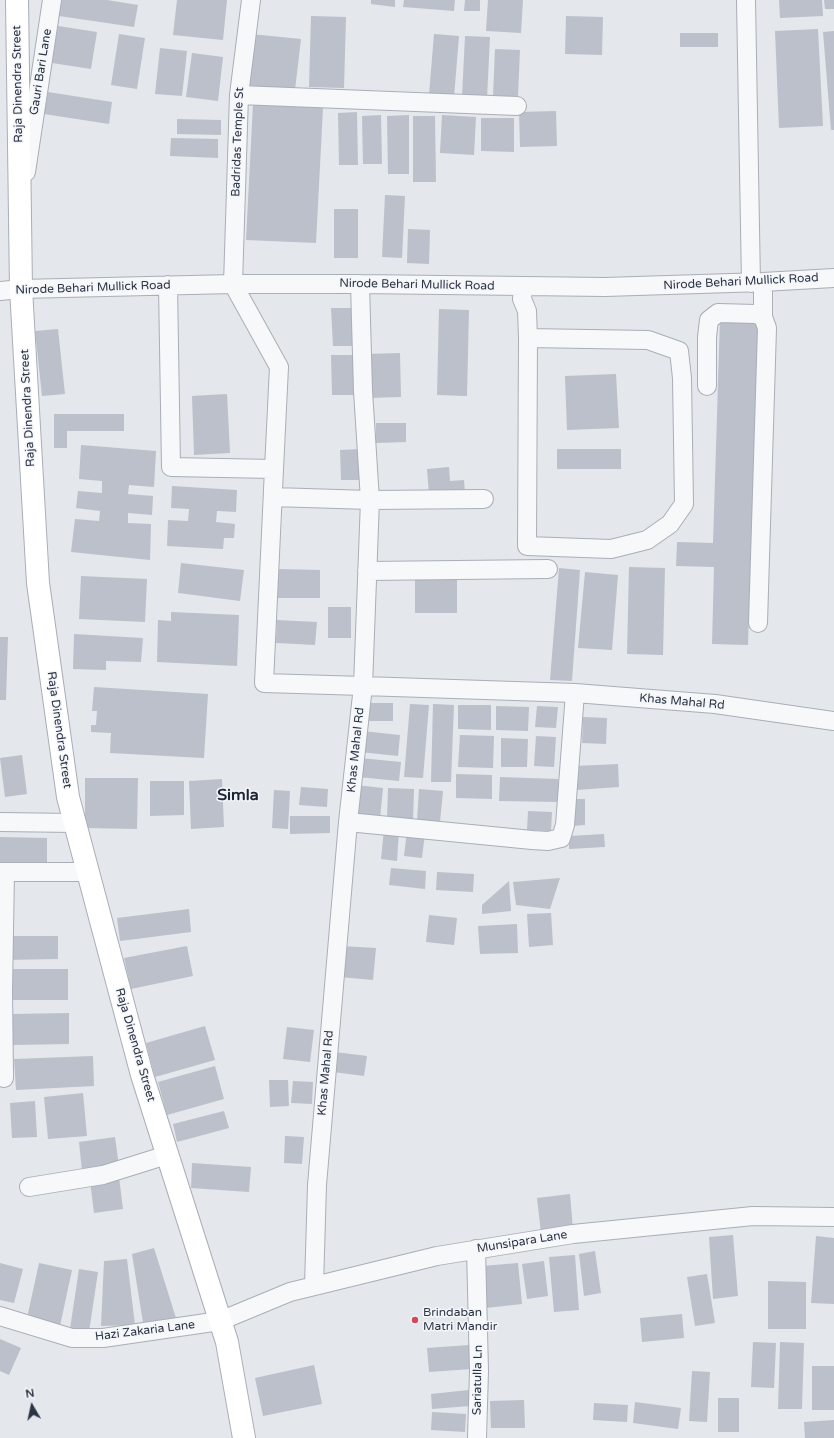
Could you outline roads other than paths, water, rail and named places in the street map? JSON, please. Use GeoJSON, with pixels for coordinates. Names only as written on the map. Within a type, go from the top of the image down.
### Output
{"type":"FeatureCollection","features":[{"type":"Feature","properties":{"kind":"main road","name":"Raja Dinendra Street"},"geometry":{"type":"LineString","coordinates":[[17,0],[20,216],[10,290],[38,583],[68,797],[142,1075],[227,1342],[244,1438]]}},
{"type":"Feature","properties":{"kind":"street","name":"Gauri Bari Lane"},"geometry":{"type":"LineString","coordinates":[[20,216],[52,0]]}},
{"type":"Feature","properties":{"kind":"street","name":"Badridas Temple St"},"geometry":{"type":"LineString","coordinates":[[233,284],[239,95],[251,0]]}},
{"type":"Feature","properties":{"kind":"street"},"geometry":{"type":"LineString","coordinates":[[746,0],[757,283],[763,317],[767,328],[758,623]]}},
{"type":"Feature","properties":{"kind":"street"},"geometry":{"type":"LineString","coordinates":[[239,95],[517,106]]}},
{"type":"Feature","properties":{"kind":"street","name":"Nirode Behari Mullick Road"},"geometry":{"type":"LineString","coordinates":[[10,290],[233,284],[605,287],[757,283],[834,278]]}},
{"type":"Feature","properties":{"kind":"street"},"geometry":{"type":"LineString","coordinates":[[233,284],[279,367],[264,683],[363,686],[366,570],[370,500],[363,391],[360,284]]}},
{"type":"Feature","properties":{"kind":"street"},"geometry":{"type":"LineString","coordinates":[[718,313],[719,284]]}},
{"type":"Feature","properties":{"kind":"street"},"geometry":{"type":"LineString","coordinates":[[168,286],[172,467],[274,469]]}},
{"type":"Feature","properties":{"kind":"street"},"geometry":{"type":"LineString","coordinates":[[528,287],[533,300],[527,311],[527,546],[611,549],[647,540],[670,524],[684,504],[682,378],[679,351],[648,340],[528,338]]}},
{"type":"Feature","properties":{"kind":"street"},"geometry":{"type":"LineString","coordinates":[[707,386],[707,337],[710,320],[718,313],[756,314],[763,317]]}},
{"type":"Feature","properties":{"kind":"street"},"geometry":{"type":"LineString","coordinates":[[273,497],[370,500],[484,499]]}},
{"type":"Feature","properties":{"kind":"street"},"geometry":{"type":"LineString","coordinates":[[366,570],[548,569]]}},
{"type":"Feature","properties":{"kind":"street","name":"Khas Mahal Rd"},"geometry":{"type":"LineString","coordinates":[[314,1286],[317,1185],[348,822],[363,686],[575,693],[715,704],[834,721]]}},
{"type":"Feature","properties":{"kind":"street"},"geometry":{"type":"LineString","coordinates":[[348,822],[532,840],[548,841],[561,838],[565,825],[575,693]]}},
{"type":"Feature","properties":{"kind":"street"},"geometry":{"type":"LineString","coordinates":[[0,822],[75,823]]}},
{"type":"Feature","properties":{"kind":"street"},"geometry":{"type":"LineString","coordinates":[[4,1078],[2,872],[88,872]]}},
{"type":"Feature","properties":{"kind":"street"},"geometry":{"type":"LineString","coordinates":[[29,1187],[103,1174],[167,1155]]}},
{"type":"Feature","properties":{"kind":"street","name":"Munsipara Lane"},"geometry":{"type":"LineString","coordinates":[[220,1321],[290,1292],[436,1256],[476,1249],[573,1234],[753,1216],[834,1217]]}},
{"type":"Feature","properties":{"kind":"street","name":"Sariatulla Ln"},"geometry":{"type":"LineString","coordinates":[[476,1249],[479,1371],[477,1438]]}},
{"type":"Feature","properties":{"kind":"street","name":"Hazi Zakaria Lane"},"geometry":{"type":"LineString","coordinates":[[0,1316],[72,1338],[103,1338],[220,1321]]}},
{"type":"Feature","properties":{"kind":"place","name":"Brindaban Matri Mandir"},"geometry":{"type":"Point","coordinates":[415,1320]}},
{"type":"Feature","properties":{"kind":"district","name":"Simla"},"geometry":{"type":"Point","coordinates":[238,796]}}]}
